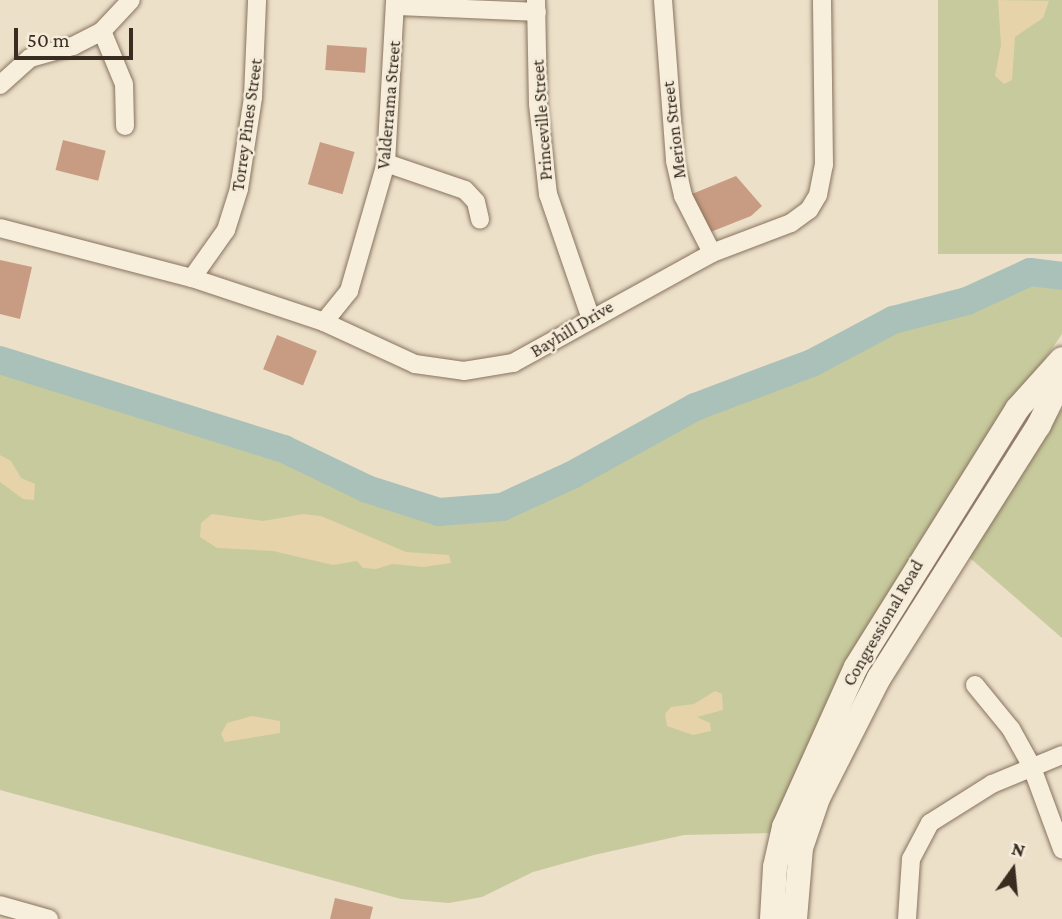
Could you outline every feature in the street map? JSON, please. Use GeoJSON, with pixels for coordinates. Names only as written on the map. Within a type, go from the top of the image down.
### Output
{"type":"FeatureCollection","features":[{"type":"Feature","properties":{"kind":"main road","name":"Congressional Road"},"geometry":{"type":"LineString","coordinates":[[772,919],[775,867],[784,827],[856,667],[1017,409],[1062,359]]}},
{"type":"Feature","properties":{"kind":"main road","name":"Congressional Road"},"geometry":{"type":"LineString","coordinates":[[795,919],[801,848],[818,798],[879,678],[1040,425],[1062,378]]}},
{"type":"Feature","properties":{"kind":"street"},"geometry":{"type":"LineString","coordinates":[[0,85],[30,58],[73,46],[103,31],[131,0]]}},
{"type":"Feature","properties":{"kind":"street","name":"Torrey Pines Street"},"geometry":{"type":"LineString","coordinates":[[192,278],[226,230],[239,188],[254,97],[257,0]]}},
{"type":"Feature","properties":{"kind":"street","name":"Merion Street"},"geometry":{"type":"LineString","coordinates":[[663,0],[675,161],[683,195],[712,253]]}},
{"type":"Feature","properties":{"kind":"street","name":"Bayhill Drive"},"geometry":{"type":"LineString","coordinates":[[0,228],[192,278],[324,322],[415,364],[464,371],[513,362],[539,352],[590,316],[712,253],[791,223],[809,210],[818,195],[824,165],[822,0]]}},
{"type":"Feature","properties":{"kind":"street"},"geometry":{"type":"LineString","coordinates":[[395,3],[536,6]]}},
{"type":"Feature","properties":{"kind":"street","name":"Valderrama Street"},"geometry":{"type":"LineString","coordinates":[[324,322],[349,291],[386,163],[395,3]]}},
{"type":"Feature","properties":{"kind":"street","name":"Princeville Street"},"geometry":{"type":"LineString","coordinates":[[536,6],[538,104],[548,194],[590,316]]}},
{"type":"Feature","properties":{"kind":"street"},"geometry":{"type":"LineString","coordinates":[[103,31],[124,84],[125,126]]}},
{"type":"Feature","properties":{"kind":"street"},"geometry":{"type":"LineString","coordinates":[[386,163],[465,190],[476,202],[480,220]]}},
{"type":"Feature","properties":{"kind":"street"},"geometry":{"type":"LineString","coordinates":[[975,685],[1011,729],[1031,765],[1062,849]]}},
{"type":"Feature","properties":{"kind":"street"},"geometry":{"type":"LineString","coordinates":[[907,919],[911,859],[930,823],[954,805],[1031,765],[1062,755]]}},
{"type":"Feature","properties":{"kind":"street"},"geometry":{"type":"LineString","coordinates":[[0,905],[50,919]]}},
{"type":"Feature","properties":{"kind":"green space"},"geometry":{"type":"Polygon","coordinates":[[[938,0],[1062,0],[1062,254],[938,254],[938,0]]]}},
{"type":"Feature","properties":{"kind":"green space"},"geometry":{"type":"Polygon","coordinates":[[[1030,272],[1062,272],[1062,334],[917,545],[873,623],[772,833],[684,835],[533,872],[482,897],[449,903],[401,899],[0,790],[0,360],[284,449],[367,489],[439,512],[502,507],[572,475],[695,407],[812,363],[893,320],[967,301],[1030,272]]]}},
{"type":"Feature","properties":{"kind":"green space"},"geometry":{"type":"Polygon","coordinates":[[[1062,409],[1062,638],[963,552],[1062,409]]]}},
{"type":"Feature","properties":{"kind":"sand"},"geometry":{"type":"Polygon","coordinates":[[[998,0],[1049,1],[1043,18],[1015,37],[1012,80],[1004,84],[995,76],[1001,45],[998,0]]]}},
{"type":"Feature","properties":{"kind":"sand"},"geometry":{"type":"Polygon","coordinates":[[[0,455],[11,461],[21,478],[35,484],[34,500],[23,499],[0,482],[0,455]]]}},
{"type":"Feature","properties":{"kind":"sand"},"geometry":{"type":"Polygon","coordinates":[[[212,514],[263,521],[303,514],[321,516],[406,552],[449,555],[451,563],[424,567],[392,564],[376,569],[363,568],[357,561],[333,565],[273,551],[217,548],[200,537],[201,523],[212,514]]]}},
{"type":"Feature","properties":{"kind":"sand"},"geometry":{"type":"Polygon","coordinates":[[[715,691],[722,694],[723,710],[697,717],[710,723],[711,731],[693,735],[667,726],[665,714],[671,707],[694,704],[715,691]]]}},
{"type":"Feature","properties":{"kind":"sand"},"geometry":{"type":"Polygon","coordinates":[[[252,716],[280,721],[280,733],[225,742],[221,734],[227,723],[252,716]]]}},
{"type":"Feature","properties":{"kind":"building"},"geometry":{"type":"Polygon","coordinates":[[[327,45],[367,48],[365,73],[325,70],[327,45]]]}},
{"type":"Feature","properties":{"kind":"building"},"geometry":{"type":"Polygon","coordinates":[[[63,140],[106,151],[98,181],[56,170],[63,140]]]}},
{"type":"Feature","properties":{"kind":"building"},"geometry":{"type":"Polygon","coordinates":[[[320,142],[355,152],[342,194],[308,184],[320,142]]]}},
{"type":"Feature","properties":{"kind":"building"},"geometry":{"type":"Polygon","coordinates":[[[736,176],[762,206],[751,216],[703,235],[687,196],[736,176]]]}},
{"type":"Feature","properties":{"kind":"building"},"geometry":{"type":"Polygon","coordinates":[[[0,260],[32,267],[20,319],[0,314],[0,260]]]}},
{"type":"Feature","properties":{"kind":"building"},"geometry":{"type":"Polygon","coordinates":[[[277,335],[317,351],[303,385],[263,369],[277,335]]]}},
{"type":"Feature","properties":{"kind":"building"},"geometry":{"type":"Polygon","coordinates":[[[335,898],[373,907],[370,919],[330,919],[335,898]]]}},
{"type":"Feature","properties":{"kind":"waterway"},"geometry":{"type":"LineString","coordinates":[[0,360],[284,449],[367,489],[439,512],[502,507],[572,475],[695,407],[812,363],[893,320],[967,301],[1030,272],[1062,276]]}}]}
